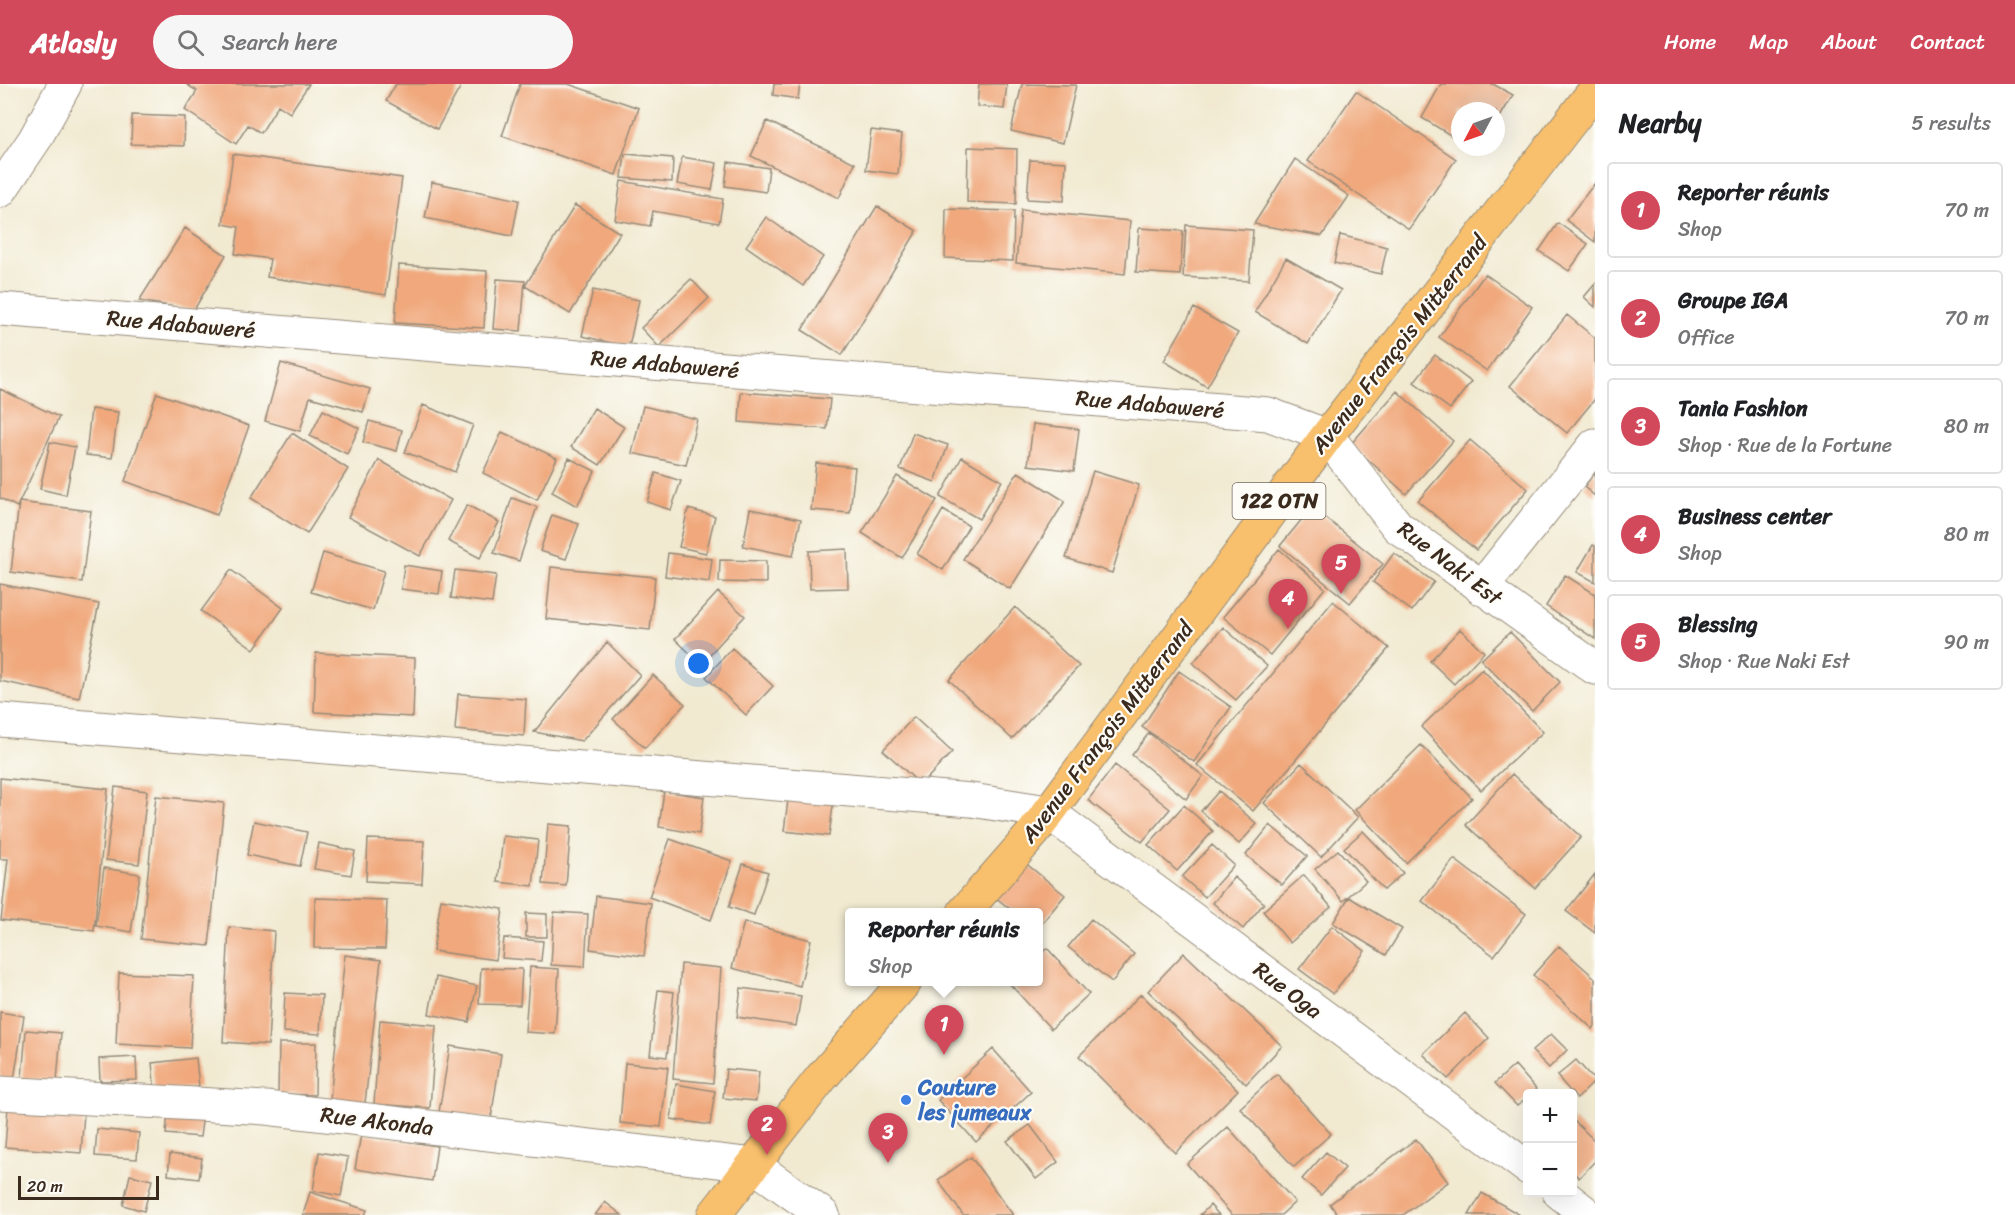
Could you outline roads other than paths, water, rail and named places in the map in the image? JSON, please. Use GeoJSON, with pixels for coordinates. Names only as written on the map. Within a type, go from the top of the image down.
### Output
{"type":"FeatureCollection","features":[{"type":"Feature","properties":{"kind":"highway","name":"Avenue François Mitterrand"},"geometry":{"type":"LineString","coordinates":[[968,908],[1034,832],[1327,436],[1595,90]]}},
{"type":"Feature","properties":{"kind":"highway"},"geometry":{"type":"LineString","coordinates":[[714,1215],[822,1078],[901,986]]}},
{"type":"Feature","properties":{"kind":"street"},"geometry":{"type":"LineString","coordinates":[[0,191],[35,139],[65,84]]}},
{"type":"Feature","properties":{"kind":"street","name":"Rue Adabaweré"},"geometry":{"type":"LineString","coordinates":[[0,309],[1268,414],[1327,436]]}},
{"type":"Feature","properties":{"kind":"street","name":"Rue Naki Est"},"geometry":{"type":"LineString","coordinates":[[1327,436],[1398,527],[1595,668]]}},
{"type":"Feature","properties":{"kind":"street"},"geometry":{"type":"LineString","coordinates":[[1481,588],[1595,445]]}},
{"type":"Feature","properties":{"kind":"street"},"geometry":{"type":"LineString","coordinates":[[0,720],[971,800],[1048,812]]}},
{"type":"Feature","properties":{"kind":"street","name":"Rue Oga"},"geometry":{"type":"LineString","coordinates":[[1048,812],[1523,1165]]}},
{"type":"Feature","properties":{"kind":"street","name":"Rue Akonda"},"geometry":{"type":"LineString","coordinates":[[0,1093],[266,1108],[753,1165]]}},
{"type":"Feature","properties":{"kind":"street"},"geometry":{"type":"LineString","coordinates":[[753,1165],[823,1215]]}},
{"type":"Feature","properties":{"kind":"street"},"geometry":{"type":"LineString","coordinates":[[1565,1197],[1588,1215]]}},
{"type":"Feature","properties":{"kind":"place","name":"Blessing"},"geometry":{"type":"Point","coordinates":[1341,594]}},
{"type":"Feature","properties":{"kind":"place","name":"Business center"},"geometry":{"type":"Point","coordinates":[1288,629]}},
{"type":"Feature","properties":{"kind":"place","name":"Reporter réunis"},"geometry":{"type":"Point","coordinates":[944,1055]}},
{"type":"Feature","properties":{"kind":"place","name":"Couture les jumeaux"},"geometry":{"type":"Point","coordinates":[906,1100]}},
{"type":"Feature","properties":{"kind":"place","name":"Groupe IGA"},"geometry":{"type":"Point","coordinates":[767,1155]}},
{"type":"Feature","properties":{"kind":"place","name":"Tania Fashion"},"geometry":{"type":"Point","coordinates":[888,1163]}}]}
